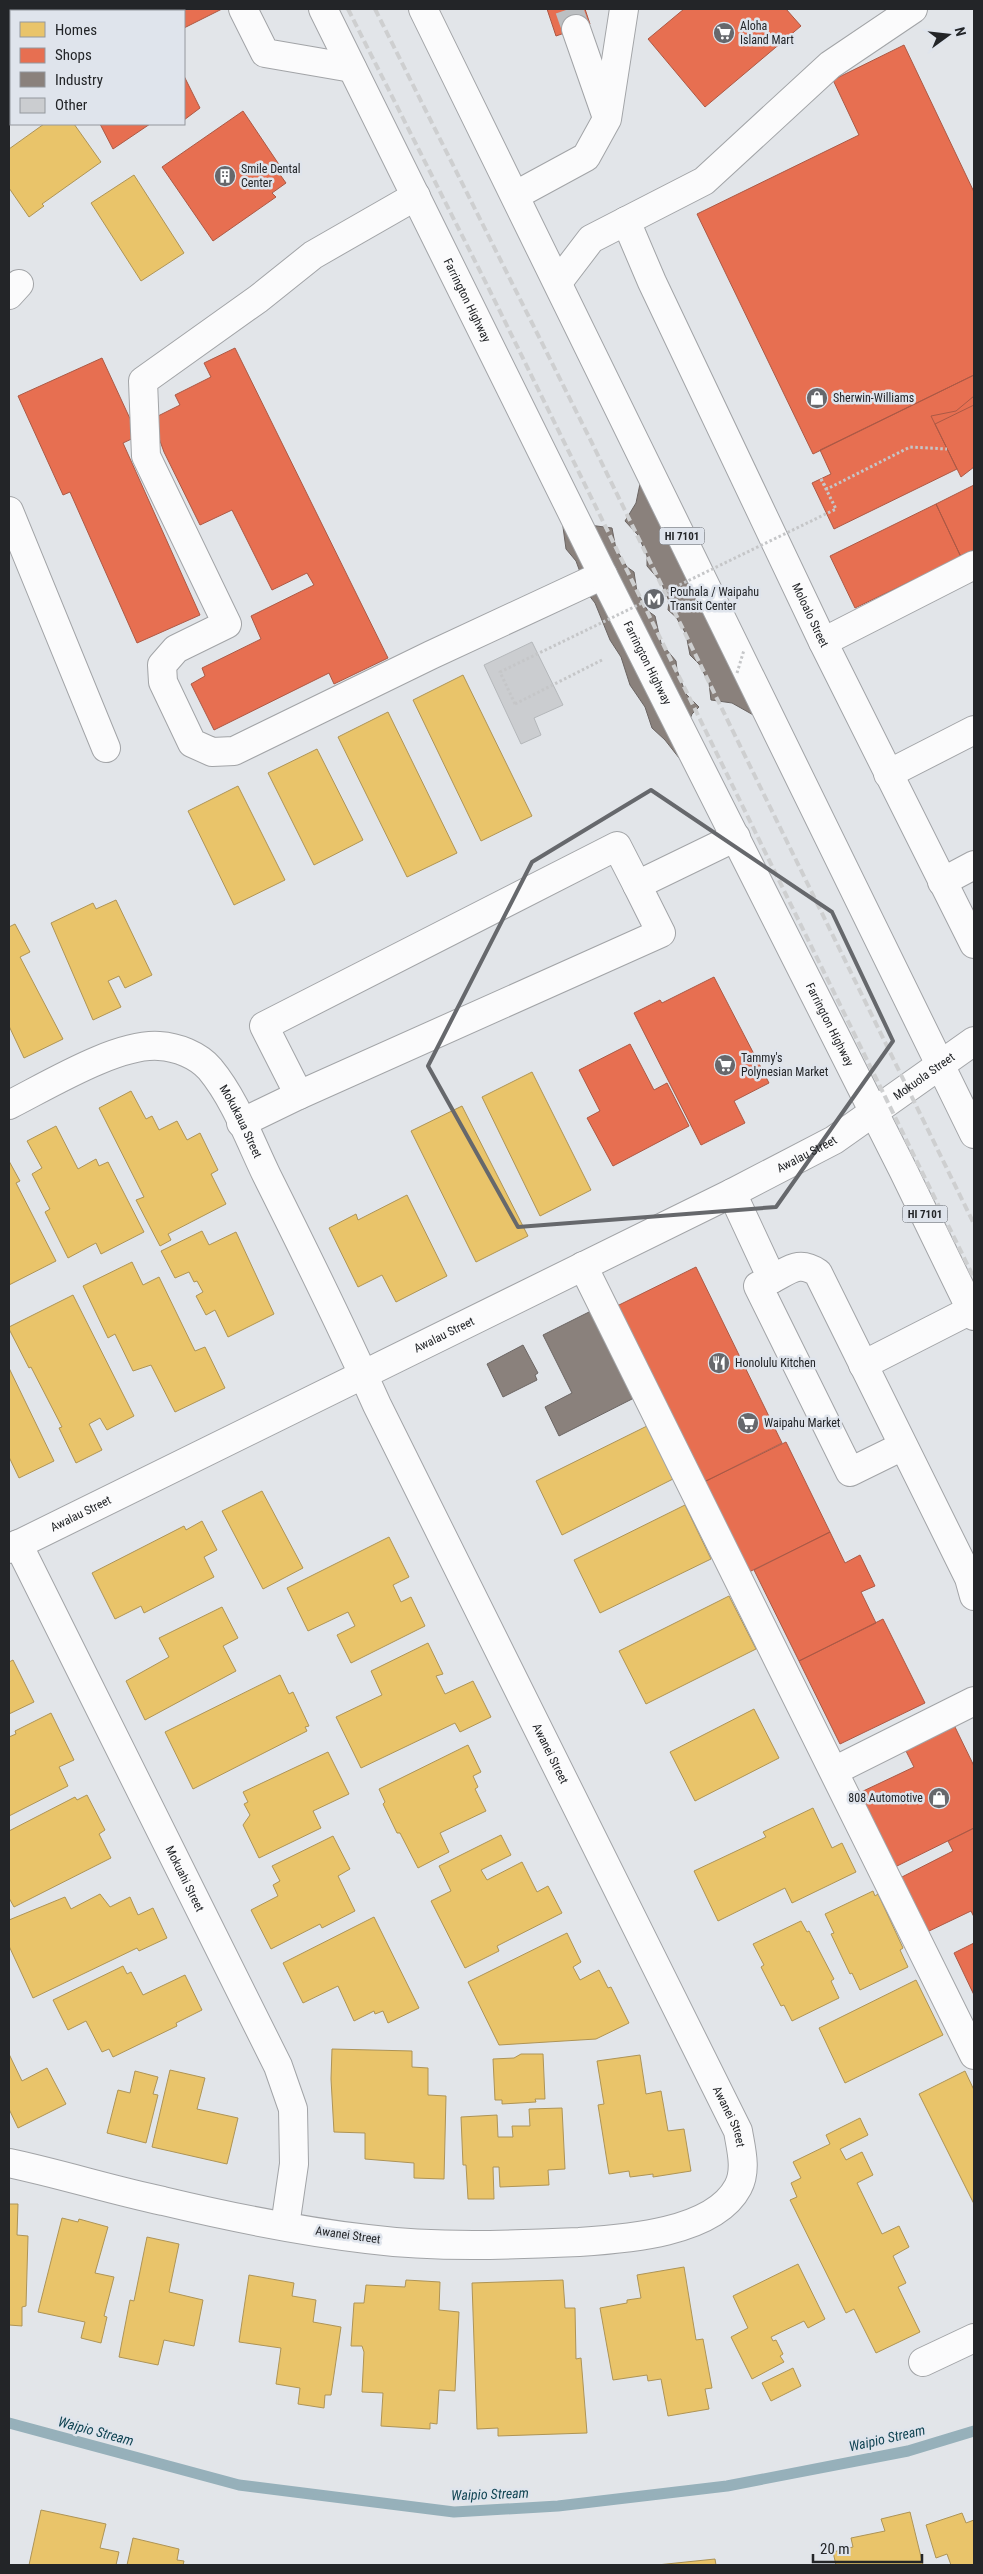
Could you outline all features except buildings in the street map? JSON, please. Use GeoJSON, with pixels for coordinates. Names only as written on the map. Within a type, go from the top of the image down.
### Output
{"type":"FeatureCollection","features":[{"type":"Feature","properties":{"kind":"street"},"geometry":{"type":"LineString","coordinates":[[243,9],[265,53],[352,68]]}},
{"type":"Feature","properties":{"kind":"street","name":"Farrington Highway"},"geometry":{"type":"LineString","coordinates":[[323,9],[603,575],[973,1313]]}},
{"type":"Feature","properties":{"kind":"street","name":"HI 7101"},"geometry":{"type":"LineString","coordinates":[[423,9],[516,195],[974,1134]]}},
{"type":"Feature","properties":{"kind":"street"},"geometry":{"type":"LineString","coordinates":[[516,195],[586,157],[607,119],[624,9]]}},
{"type":"Feature","properties":{"kind":"street"},"geometry":{"type":"LineString","coordinates":[[558,281],[591,239],[704,181],[830,65],[912,9]]}},
{"type":"Feature","properties":{"kind":"street"},"geometry":{"type":"LineString","coordinates":[[576,29],[607,119]]}},
{"type":"Feature","properties":{"kind":"street"},"geometry":{"type":"LineString","coordinates":[[416,196],[313,255],[258,299],[143,381],[146,456],[227,624],[176,649],[162,665],[163,682],[192,743],[212,752],[234,751],[603,575]]}},
{"type":"Feature","properties":{"kind":"street","name":"Moloalo Street"},"geometry":{"type":"LineString","coordinates":[[626,221],[652,282],[823,642],[974,944]]}},
{"type":"Feature","properties":{"kind":"street"},"geometry":{"type":"LineString","coordinates":[[9,511],[106,748]]}},
{"type":"Feature","properties":{"kind":"street"},"geometry":{"type":"LineString","coordinates":[[823,642],[974,565]]}},
{"type":"Feature","properties":{"kind":"street"},"geometry":{"type":"LineString","coordinates":[[888,774],[974,730]]}},
{"type":"Feature","properties":{"kind":"street"},"geometry":{"type":"LineString","coordinates":[[637,885],[736,837]]}},
{"type":"Feature","properties":{"kind":"street"},"geometry":{"type":"LineString","coordinates":[[241,1123],[661,932],[617,846],[264,1026],[299,1095]]}},
{"type":"Feature","properties":{"kind":"street"},"geometry":{"type":"LineString","coordinates":[[942,882],[974,866]]}},
{"type":"Feature","properties":{"kind":"street","name":"Mokuola Street"},"geometry":{"type":"LineString","coordinates":[[874,1113],[939,1064],[974,1041]]}},
{"type":"Feature","properties":{"kind":"street","name":"Mokukaua Street"},"geometry":{"type":"LineString","coordinates":[[9,1105],[93,1063],[132,1049],[159,1046],[186,1052],[209,1068],[241,1123],[364,1374]]}},
{"type":"Feature","properties":{"kind":"street","name":"Awalau Street"},"geometry":{"type":"LineString","coordinates":[[13,1547],[732,1193],[834,1140],[874,1113]]}},
{"type":"Feature","properties":{"kind":"street"},"geometry":{"type":"LineString","coordinates":[[732,1193],[772,1279]]}},
{"type":"Feature","properties":{"kind":"street"},"geometry":{"type":"LineString","coordinates":[[583,1266],[974,2055]]}},
{"type":"Feature","properties":{"kind":"street"},"geometry":{"type":"LineString","coordinates":[[903,1446],[850,1472],[758,1286],[798,1266],[808,1266],[818,1273],[969,1578],[974,1596]]}},
{"type":"Feature","properties":{"kind":"street"},"geometry":{"type":"LineString","coordinates":[[862,1365],[973,1313]]}},
{"type":"Feature","properties":{"kind":"street","name":"Awanei Street"},"geometry":{"type":"LineString","coordinates":[[9,2163],[162,2201],[285,2226],[368,2240],[459,2245],[619,2240],[679,2228],[703,2220],[738,2187],[744,2160],[738,2131],[364,1374]]}},
{"type":"Feature","properties":{"kind":"street","name":"Mokuahi Street"},"geometry":{"type":"LineString","coordinates":[[13,1547],[278,2066],[293,2108],[294,2164],[285,2226]]}},
{"type":"Feature","properties":{"kind":"street"},"geometry":{"type":"LineString","coordinates":[[834,1771],[974,1700]]}},
{"type":"Feature","properties":{"kind":"street"},"geometry":{"type":"LineString","coordinates":[[923,2362],[974,2338]]}},
{"type":"Feature","properties":{"kind":"path"},"geometry":{"type":"LineString","coordinates":[[826,489],[910,447],[947,449]]}},
{"type":"Feature","properties":{"kind":"path"},"geometry":{"type":"LineString","coordinates":[[602,660],[515,704],[500,672],[836,509],[821,479]]}},
{"type":"Feature","properties":{"kind":"path"},"geometry":{"type":"LineString","coordinates":[[737,673],[744,650]]}},
{"type":"Feature","properties":{"kind":"highlighted area"},"geometry":{"type":"Polygon","coordinates":[[[651,790],[832,912],[893,1041],[776,1207],[518,1227],[428,1066],[532,862],[651,790]]]}},
{"type":"Feature","properties":{"kind":"waterway","name":"Waipio Stream"},"geometry":{"type":"LineString","coordinates":[[9,2423],[239,2485],[454,2512],[558,2506],[727,2486],[908,2451],[974,2431]]}},
{"type":"Feature","properties":{"kind":"tunnel"},"geometry":{"type":"LineString","coordinates":[[569,9],[576,29]]}},
{"type":"Feature","properties":{"kind":"railway"},"geometry":{"type":"LineString","coordinates":[[348,9],[488,287],[974,1278]]}},
{"type":"Feature","properties":{"kind":"railway"},"geometry":{"type":"LineString","coordinates":[[375,9],[591,441],[974,1224]]}},
{"type":"Feature","properties":{"kind":"place","name":"Aloha Island Mart"},"geometry":{"type":"Point","coordinates":[724,33]}},
{"type":"Feature","properties":{"kind":"place","name":"Smile Dental Center"},"geometry":{"type":"Point","coordinates":[225,176]}},
{"type":"Feature","properties":{"kind":"place","name":"Sherwin-Williams"},"geometry":{"type":"Point","coordinates":[817,398]}},
{"type":"Feature","properties":{"kind":"place","name":"Pouhala / Waipahu Transit Center"},"geometry":{"type":"Point","coordinates":[654,599]}},
{"type":"Feature","properties":{"kind":"place","name":"Tammy's Polynesian Market"},"geometry":{"type":"Point","coordinates":[725,1065]}},
{"type":"Feature","properties":{"kind":"place","name":"Honolulu Kitchen"},"geometry":{"type":"Point","coordinates":[719,1363]}},
{"type":"Feature","properties":{"kind":"place","name":"Waipahu Market"},"geometry":{"type":"Point","coordinates":[748,1423]}},
{"type":"Feature","properties":{"kind":"place","name":"808 Automotive"},"geometry":{"type":"Point","coordinates":[939,1798]}}]}
